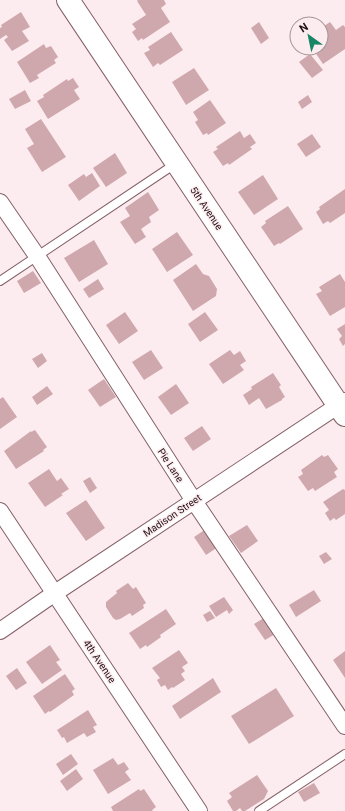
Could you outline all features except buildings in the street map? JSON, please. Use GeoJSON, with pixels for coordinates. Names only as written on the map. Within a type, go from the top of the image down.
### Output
{"type":"FeatureCollection","features":[{"type":"Feature","properties":{"kind":"street","name":"5th Avenue"},"geometry":{"type":"LineString","coordinates":[[68,0],[343,407]]}},
{"type":"Feature","properties":{"kind":"street","name":"Pie Lane"},"geometry":{"type":"LineString","coordinates":[[0,202],[37,256],[194,501],[345,726]]}},
{"type":"Feature","properties":{"kind":"street","name":"Madison Street"},"geometry":{"type":"LineString","coordinates":[[0,632],[55,593],[194,501],[343,407]]}},
{"type":"Feature","properties":{"kind":"street","name":"4th Avenue"},"geometry":{"type":"LineString","coordinates":[[0,511],[199,811]]}},
{"type":"Feature","properties":{"kind":"lane"},"geometry":{"type":"LineString","coordinates":[[0,281],[177,163]]}},
{"type":"Feature","properties":{"kind":"lane"},"geometry":{"type":"LineString","coordinates":[[259,811],[345,754]]}}]}
